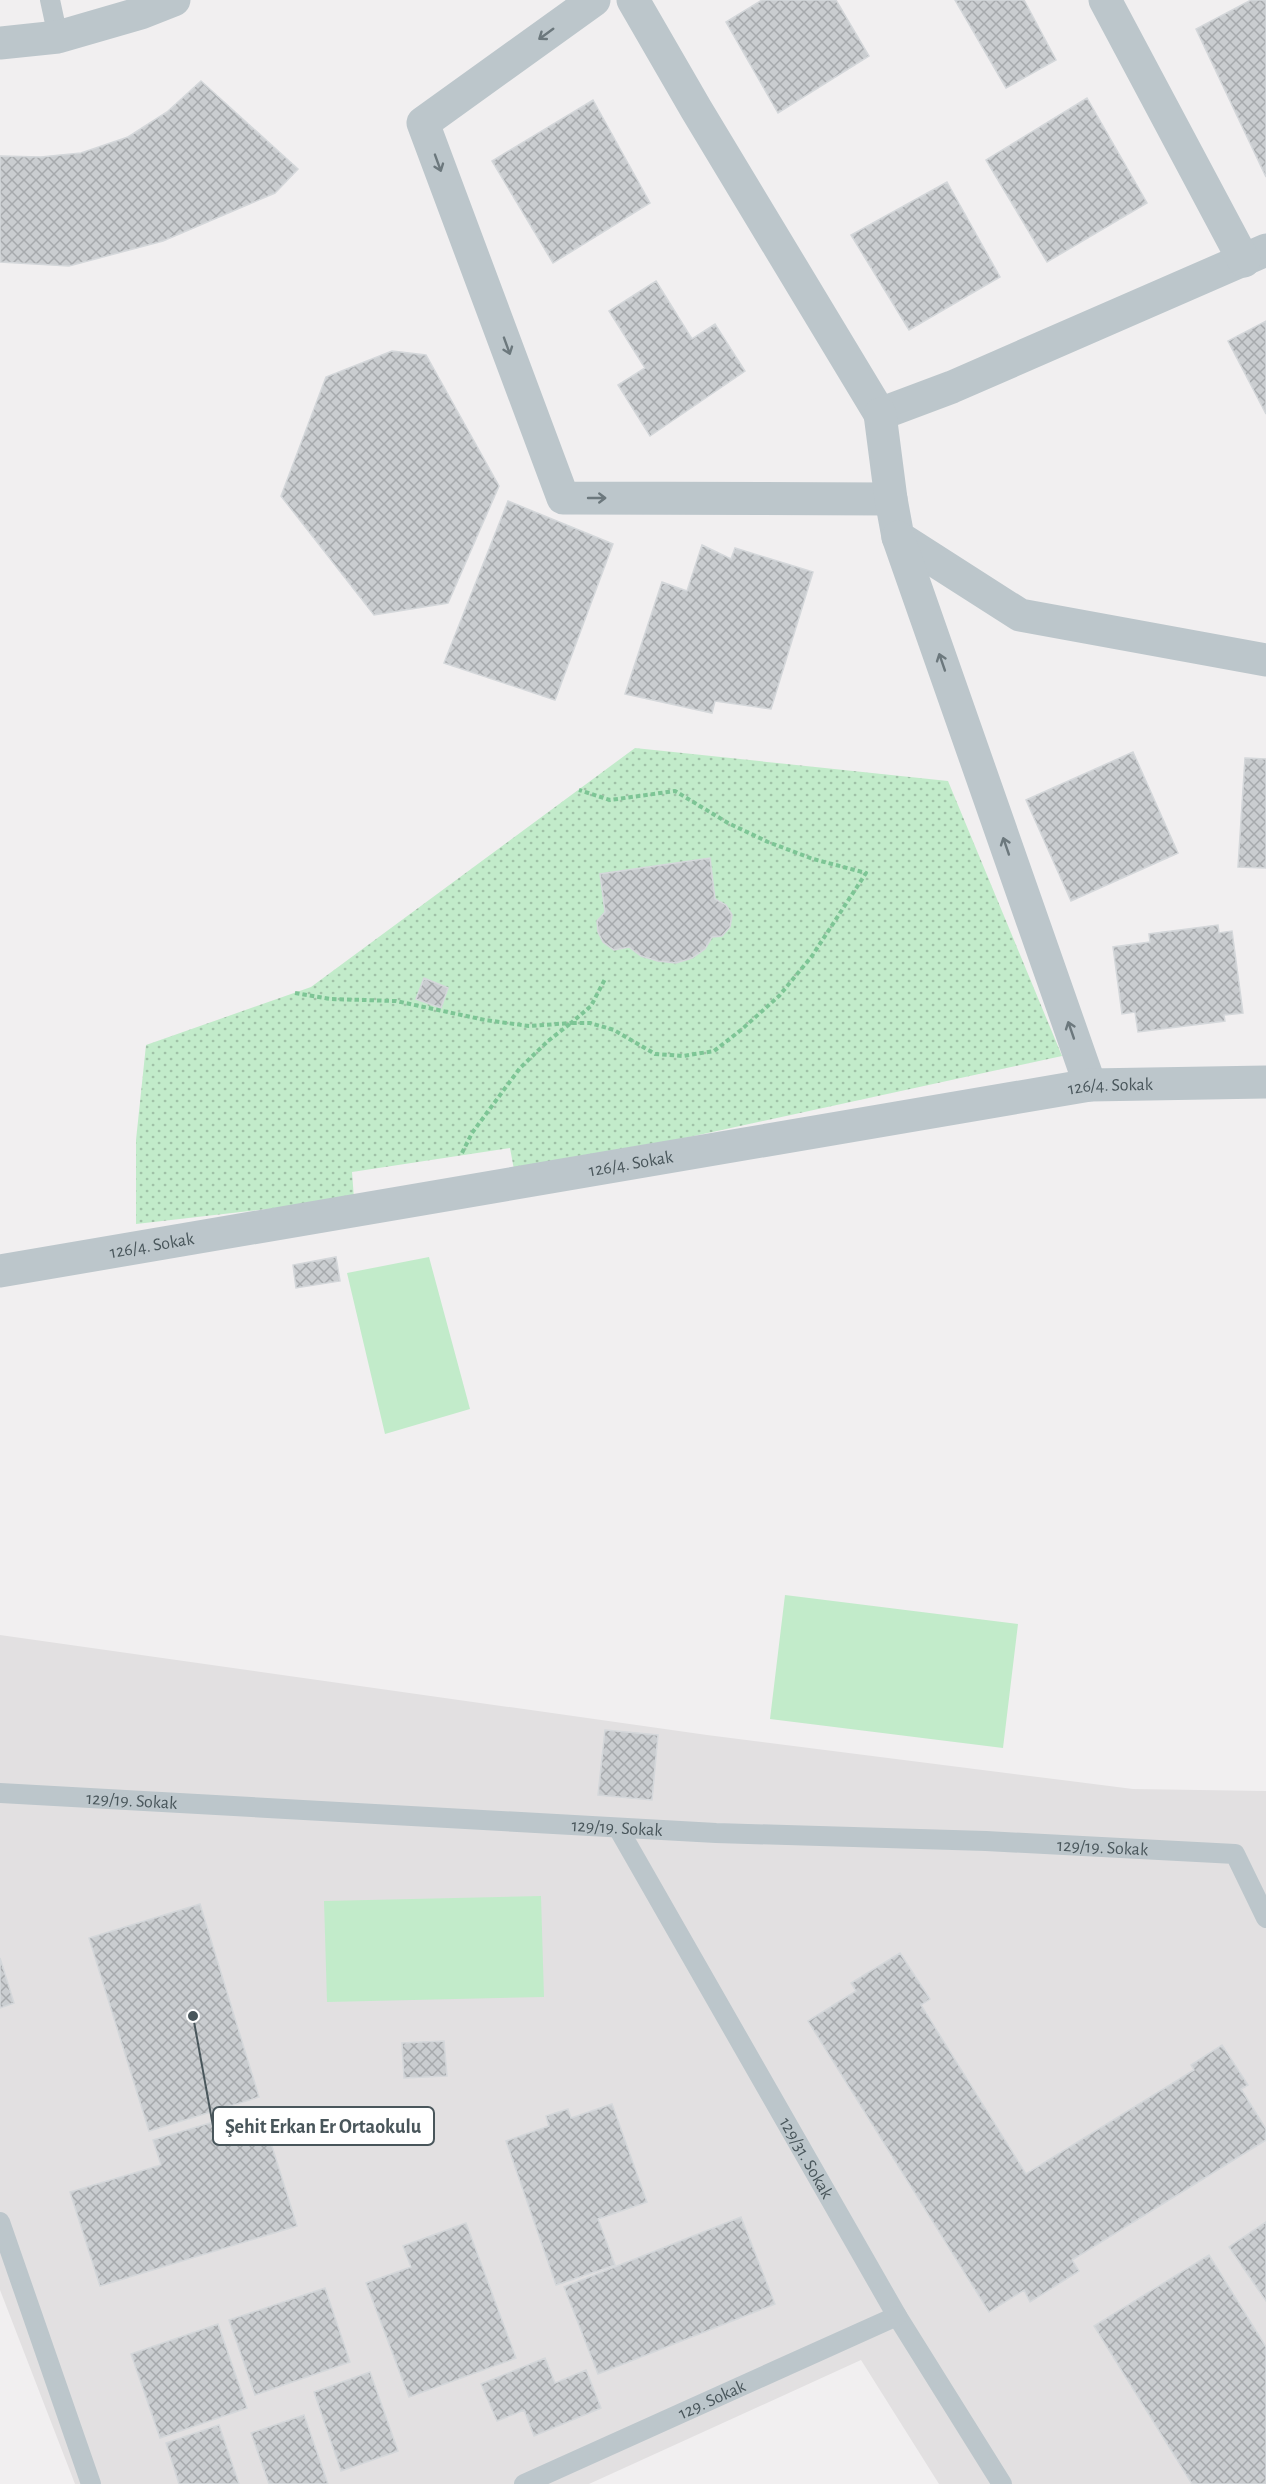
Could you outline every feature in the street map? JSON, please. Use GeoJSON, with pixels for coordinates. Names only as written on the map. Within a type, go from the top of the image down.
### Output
{"type":"FeatureCollection","features":[{"type":"Feature","properties":{"kind":"street"},"geometry":{"type":"LineString","coordinates":[[0,43],[58,37],[141,13],[174,0]]}},
{"type":"Feature","properties":{"kind":"street"},"geometry":{"type":"LineString","coordinates":[[594,0],[423,123],[563,498],[891,499]]}},
{"type":"Feature","properties":{"kind":"street"},"geometry":{"type":"LineString","coordinates":[[633,0],[880,414],[898,537],[1090,1085]]}},
{"type":"Feature","properties":{"kind":"street"},"geometry":{"type":"LineString","coordinates":[[880,414],[952,387],[1255,256],[1105,0]]}},
{"type":"Feature","properties":{"kind":"street"},"geometry":{"type":"LineString","coordinates":[[898,537],[1020,615],[1266,660]]}},
{"type":"Feature","properties":{"kind":"street","name":"126/4. Sokak"},"geometry":{"type":"LineString","coordinates":[[0,1271],[1090,1085],[1266,1082]]}},
{"type":"Feature","properties":{"kind":"lane"},"geometry":{"type":"LineString","coordinates":[[50,0],[58,37]]}},
{"type":"Feature","properties":{"kind":"lane","name":"129/19. Sokak"},"geometry":{"type":"LineString","coordinates":[[0,1793],[717,1833],[987,1841],[1235,1854],[1266,1918]]}},
{"type":"Feature","properties":{"kind":"lane","name":"129/31. Sokak"},"geometry":{"type":"LineString","coordinates":[[618,1828],[897,2316],[1002,2484]]}},
{"type":"Feature","properties":{"kind":"lane"},"geometry":{"type":"LineString","coordinates":[[0,2222],[91,2484]]}},
{"type":"Feature","properties":{"kind":"lane","name":"129. Sokak"},"geometry":{"type":"LineString","coordinates":[[524,2484],[897,2316]]}},
{"type":"Feature","properties":{"kind":"path"},"geometry":{"type":"LineString","coordinates":[[295,993],[331,999],[396,1001],[485,1020],[529,1026],[591,1023],[614,1030],[656,1054],[683,1056],[714,1051],[779,996],[812,956],[866,873],[813,859],[768,842],[728,823],[675,791],[610,800],[579,790]]}},
{"type":"Feature","properties":{"kind":"path"},"geometry":{"type":"LineString","coordinates":[[464,1192],[460,1156],[472,1132],[520,1068],[548,1041],[591,1006],[605,979]]}},
{"type":"Feature","properties":{"kind":"shaded area"},"geometry":{"type":"Polygon","coordinates":[[[0,1635],[707,1735],[1133,1789],[1266,1791],[1266,2484],[939,2484],[861,2360],[589,2484],[75,2484],[0,2290],[0,1635]]]}},
{"type":"Feature","properties":{"kind":"green space"},"geometry":{"type":"Polygon","coordinates":[[[635,748],[948,781],[1062,1056],[515,1175],[510,1148],[352,1172],[354,1199],[136,1224],[136,1140],[146,1045],[311,987],[635,748]]]}},
{"type":"Feature","properties":{"kind":"green space"},"geometry":{"type":"Polygon","coordinates":[[[429,1257],[470,1409],[385,1434],[347,1273],[429,1257]]]}},
{"type":"Feature","properties":{"kind":"green space"},"geometry":{"type":"Polygon","coordinates":[[[785,1595],[1018,1624],[1003,1748],[770,1719],[785,1595]]]}},
{"type":"Feature","properties":{"kind":"green space"},"geometry":{"type":"Polygon","coordinates":[[[541,1896],[544,1997],[327,2002],[324,1901],[541,1896]]]}},
{"type":"Feature","properties":{"kind":"building"},"geometry":{"type":"Polygon","coordinates":[[[762,0],[836,0],[869,56],[778,113],[726,22],[762,0]]]}},
{"type":"Feature","properties":{"kind":"building"},"geometry":{"type":"Polygon","coordinates":[[[955,0],[1024,0],[1056,60],[1006,88],[955,0]]]}},
{"type":"Feature","properties":{"kind":"building"},"geometry":{"type":"Polygon","coordinates":[[[1251,0],[1266,0],[1266,177],[1196,29],[1251,0]]]}},
{"type":"Feature","properties":{"kind":"building"},"geometry":{"type":"Polygon","coordinates":[[[201,81],[298,169],[275,193],[163,241],[69,266],[0,262],[0,156],[41,157],[81,153],[128,137],[167,112],[201,81]]]}},
{"type":"Feature","properties":{"kind":"building"},"geometry":{"type":"Polygon","coordinates":[[[1087,98],[1147,203],[1047,262],[986,160],[1087,98]]]}},
{"type":"Feature","properties":{"kind":"building"},"geometry":{"type":"Polygon","coordinates":[[[593,100],[650,203],[553,263],[492,161],[593,100]]]}},
{"type":"Feature","properties":{"kind":"building"},"geometry":{"type":"Polygon","coordinates":[[[947,182],[1000,277],[909,330],[851,235],[947,182]]]}},
{"type":"Feature","properties":{"kind":"building"},"geometry":{"type":"Polygon","coordinates":[[[656,281],[692,339],[715,324],[745,371],[650,436],[618,385],[645,368],[609,311],[656,281]]]}},
{"type":"Feature","properties":{"kind":"building"},"geometry":{"type":"Polygon","coordinates":[[[1266,321],[1266,414],[1228,341],[1266,321]]]}},
{"type":"Feature","properties":{"kind":"building"},"geometry":{"type":"Polygon","coordinates":[[[392,351],[426,355],[499,486],[448,603],[374,615],[281,496],[326,377],[392,351]]]}},
{"type":"Feature","properties":{"kind":"building"},"geometry":{"type":"Polygon","coordinates":[[[508,501],[613,544],[555,700],[444,663],[508,501]]]}},
{"type":"Feature","properties":{"kind":"building"},"geometry":{"type":"Polygon","coordinates":[[[702,545],[731,559],[735,548],[813,572],[771,709],[715,701],[712,713],[625,694],[662,582],[687,591],[702,545]]]}},
{"type":"Feature","properties":{"kind":"building"},"geometry":{"type":"Polygon","coordinates":[[[1133,752],[1178,853],[1071,901],[1026,800],[1133,752]]]}},
{"type":"Feature","properties":{"kind":"building"},"geometry":{"type":"Polygon","coordinates":[[[1245,758],[1266,759],[1266,868],[1238,867],[1245,758]]]}},
{"type":"Feature","properties":{"kind":"building"},"geometry":{"type":"Polygon","coordinates":[[[710,858],[715,899],[726,905],[732,915],[730,927],[722,936],[712,937],[705,949],[692,958],[676,963],[641,956],[629,947],[614,950],[603,942],[598,932],[597,921],[605,912],[600,874],[710,858]]]}},
{"type":"Feature","properties":{"kind":"building"},"geometry":{"type":"Polygon","coordinates":[[[1218,925],[1219,933],[1232,931],[1243,1013],[1224,1015],[1225,1021],[1138,1032],[1135,1012],[1122,1014],[1113,947],[1150,942],[1149,934],[1218,925]]]}},
{"type":"Feature","properties":{"kind":"building"},"geometry":{"type":"Polygon","coordinates":[[[424,978],[448,988],[441,1008],[416,999],[424,978]]]}},
{"type":"Feature","properties":{"kind":"building"},"geometry":{"type":"Polygon","coordinates":[[[336,1257],[340,1281],[296,1288],[293,1265],[336,1257]]]}},
{"type":"Feature","properties":{"kind":"building"},"geometry":{"type":"Polygon","coordinates":[[[605,1730],[658,1735],[652,1800],[598,1795],[605,1730]]]}},
{"type":"Feature","properties":{"kind":"building"},"geometry":{"type":"Polygon","coordinates":[[[200,1904],[259,2097],[149,2131],[89,1938],[200,1904]]]}},
{"type":"Feature","properties":{"kind":"building"},"geometry":{"type":"Polygon","coordinates":[[[900,1953],[930,1999],[921,2005],[1026,2174],[1194,2070],[1191,2065],[1222,2045],[1248,2085],[1241,2089],[1266,2129],[1266,2140],[1072,2260],[1079,2271],[1030,2302],[1024,2290],[989,2312],[808,2021],[856,1991],[851,1983],[900,1953]]]}},
{"type":"Feature","properties":{"kind":"building"},"geometry":{"type":"Polygon","coordinates":[[[0,1958],[14,2003],[0,2008],[0,1958]]]}},
{"type":"Feature","properties":{"kind":"building"},"geometry":{"type":"Polygon","coordinates":[[[444,2041],[447,2076],[404,2078],[402,2043],[444,2041]]]}},
{"type":"Feature","properties":{"kind":"building"},"geometry":{"type":"Polygon","coordinates":[[[612,2104],[647,2202],[598,2219],[615,2265],[556,2285],[506,2141],[549,2126],[546,2116],[568,2109],[571,2118],[612,2104]]]}},
{"type":"Feature","properties":{"kind":"building"},"geometry":{"type":"Polygon","coordinates":[[[260,2108],[297,2226],[100,2286],[70,2192],[161,2165],[153,2140],[260,2108]]]}},
{"type":"Feature","properties":{"kind":"building"},"geometry":{"type":"Polygon","coordinates":[[[741,2217],[775,2304],[598,2374],[564,2287],[741,2217]]]}},
{"type":"Feature","properties":{"kind":"building"},"geometry":{"type":"Polygon","coordinates":[[[1266,2222],[1266,2301],[1229,2247],[1266,2222]]]}},
{"type":"Feature","properties":{"kind":"building"},"geometry":{"type":"Polygon","coordinates":[[[466,2223],[516,2358],[409,2397],[366,2283],[411,2267],[403,2246],[466,2223]]]}},
{"type":"Feature","properties":{"kind":"building"},"geometry":{"type":"Polygon","coordinates":[[[1209,2255],[1266,2347],[1266,2484],[1192,2484],[1094,2326],[1209,2255]]]}},
{"type":"Feature","properties":{"kind":"building"},"geometry":{"type":"Polygon","coordinates":[[[325,2288],[350,2362],[255,2395],[229,2320],[325,2288]]]}},
{"type":"Feature","properties":{"kind":"building"},"geometry":{"type":"Polygon","coordinates":[[[218,2324],[247,2408],[160,2438],[131,2354],[218,2324]]]}},
{"type":"Feature","properties":{"kind":"building"},"geometry":{"type":"Polygon","coordinates":[[[545,2358],[555,2383],[586,2370],[601,2408],[534,2436],[524,2410],[497,2421],[481,2384],[545,2358]]]}},
{"type":"Feature","properties":{"kind":"building"},"geometry":{"type":"Polygon","coordinates":[[[370,2372],[398,2451],[341,2471],[314,2392],[370,2372]]]}},
{"type":"Feature","properties":{"kind":"building"},"geometry":{"type":"Polygon","coordinates":[[[304,2415],[328,2484],[269,2484],[251,2433],[304,2415]]]}},
{"type":"Feature","properties":{"kind":"building"},"geometry":{"type":"Polygon","coordinates":[[[219,2425],[239,2484],[179,2484],[166,2443],[219,2425]]]}},
{"type":"Feature","properties":{"kind":"place","name":"Şehit Erkan Er Ortaokulu"},"geometry":{"type":"Point","coordinates":[193,2016]}}]}
